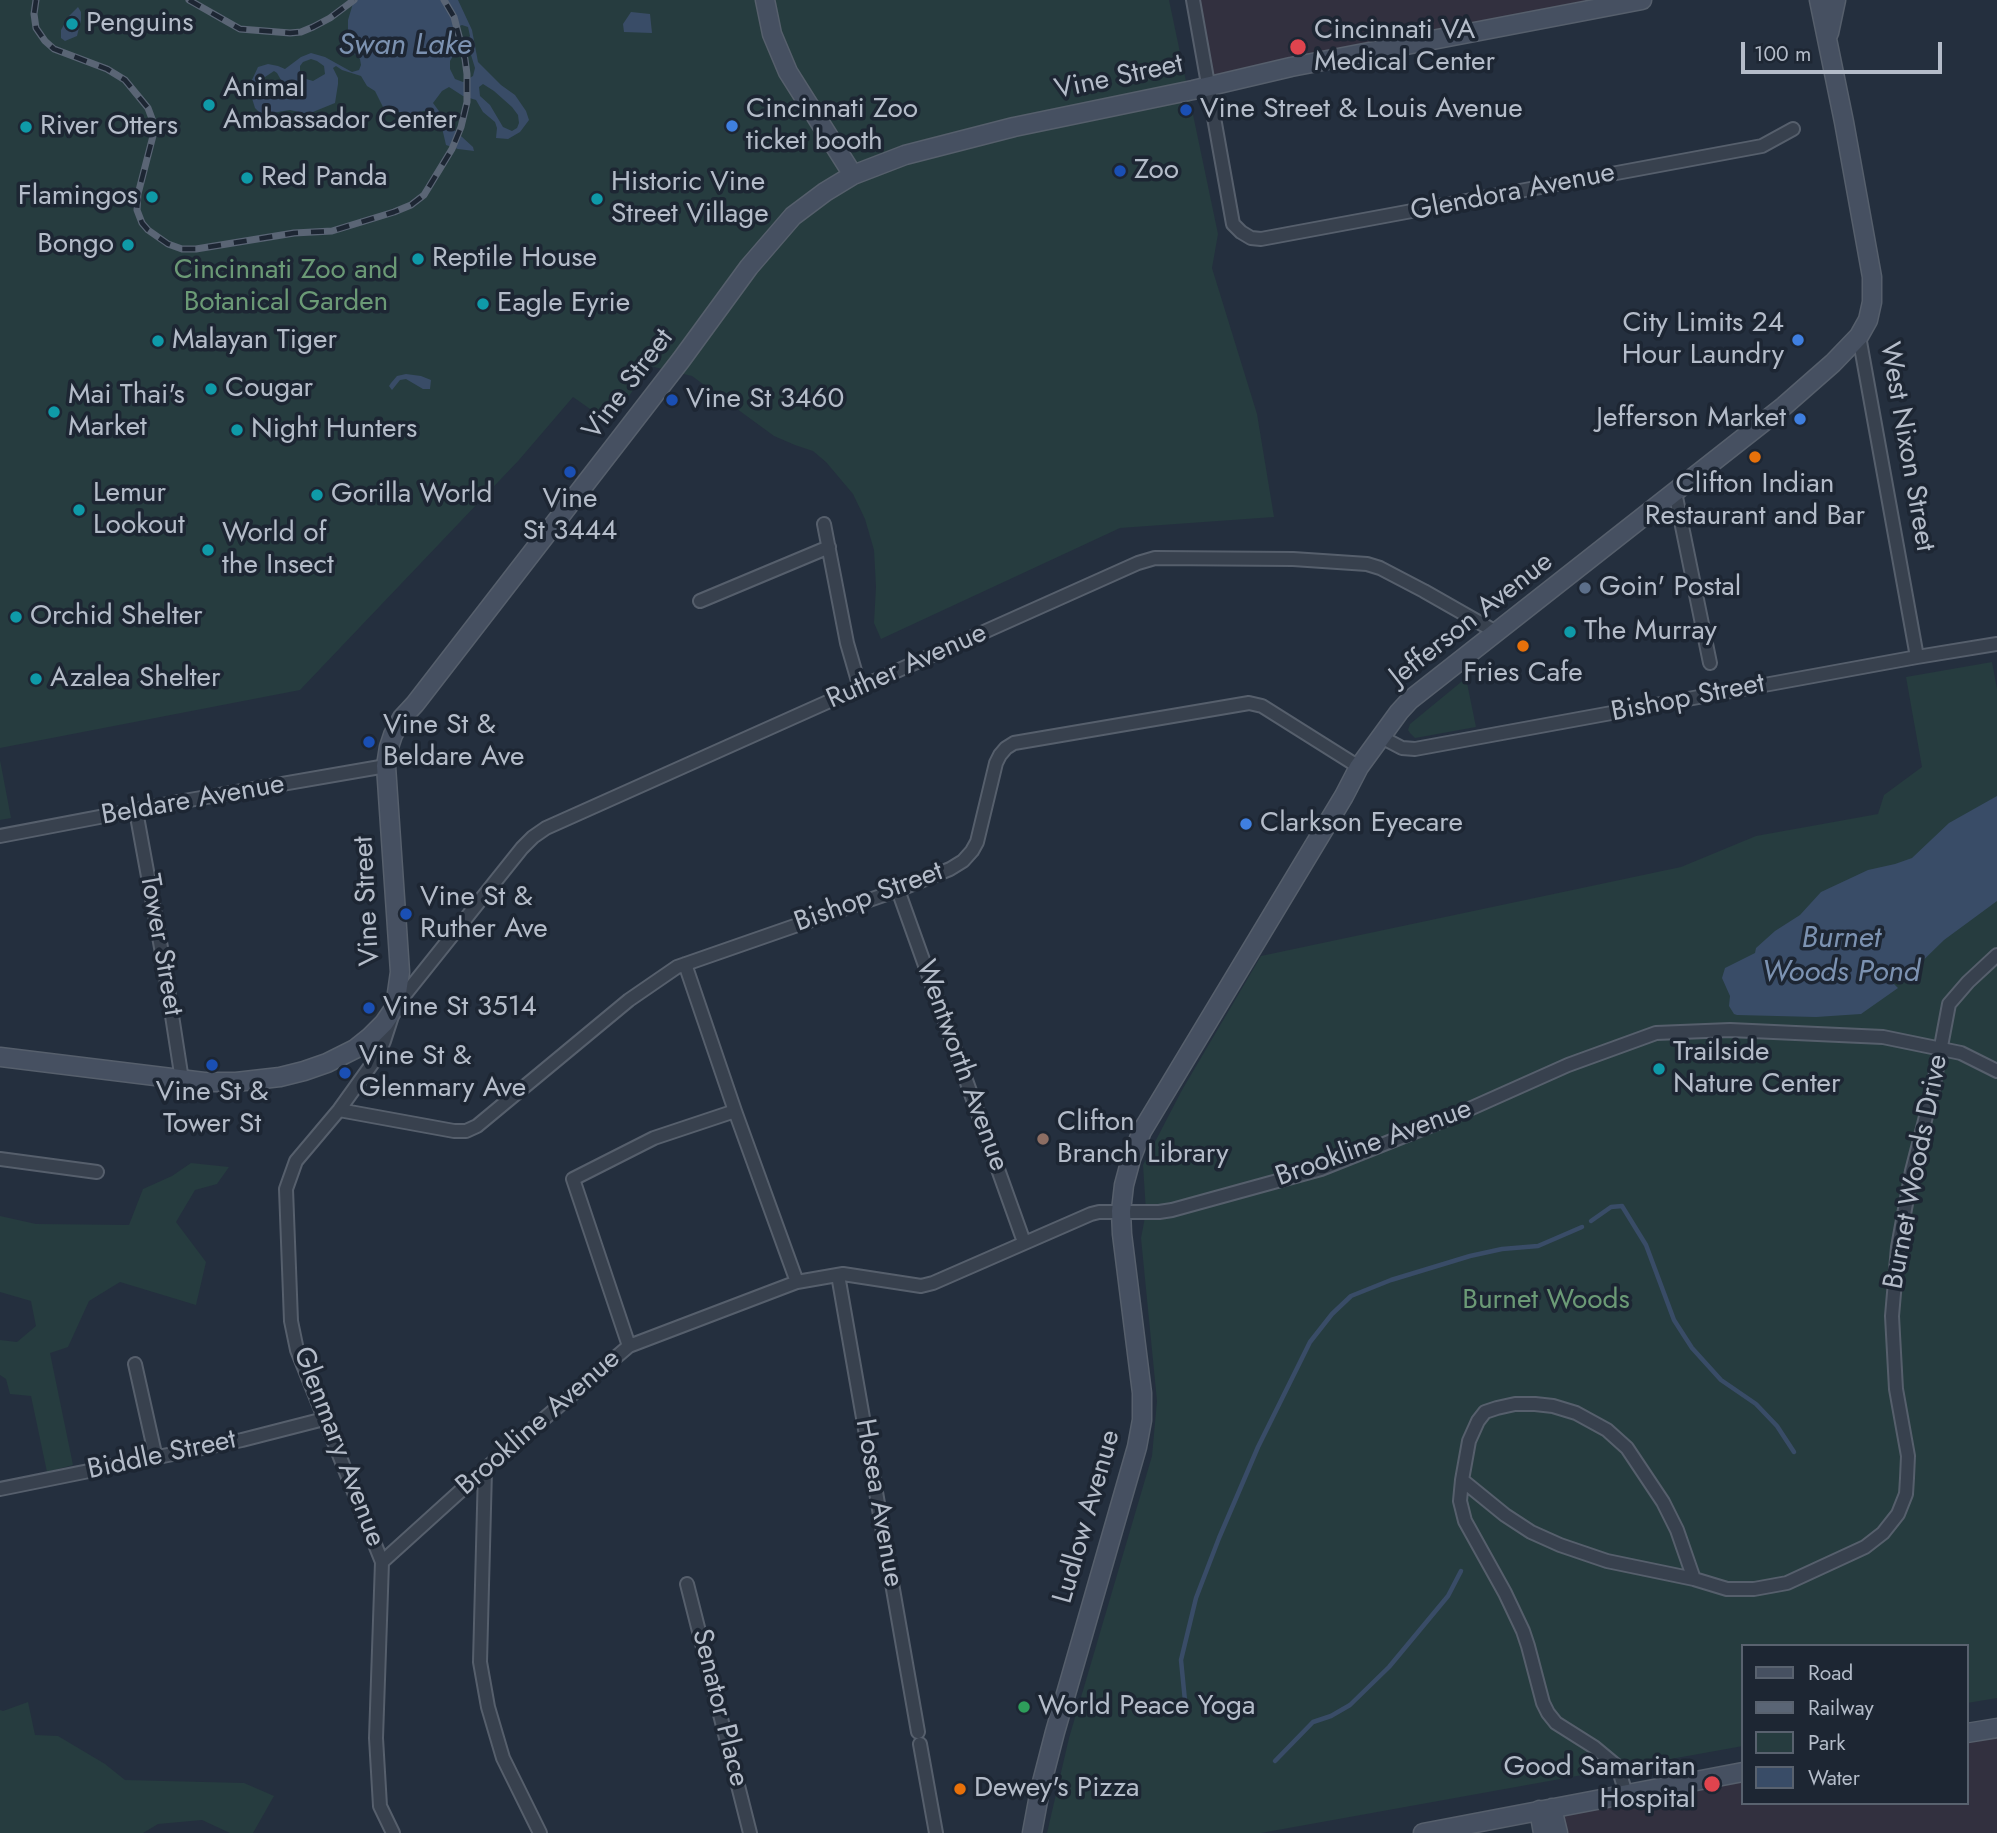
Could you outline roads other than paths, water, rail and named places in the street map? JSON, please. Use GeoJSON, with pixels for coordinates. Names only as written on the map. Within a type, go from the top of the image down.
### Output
{"type":"FeatureCollection","features":[{"type":"Feature","properties":{"kind":"main road"},"geometry":{"type":"LineString","coordinates":[[765,0],[772,34],[788,72],[853,175]]}},
{"type":"Feature","properties":{"kind":"main road","name":"Vine Street"},"geometry":{"type":"LineString","coordinates":[[395,1007],[400,972],[386,766],[388,747],[402,718],[681,360],[749,267],[793,216],[853,175],[905,155],[956,141],[1292,67],[1642,0]]}},
{"type":"Feature","properties":{"kind":"main road","name":"West Nixon Street"},"geometry":{"type":"LineString","coordinates":[[1819,0],[1872,277],[1872,302],[1868,320],[1858,336]]}},
{"type":"Feature","properties":{"kind":"main road"},"geometry":{"type":"LineString","coordinates":[[1828,39],[1836,0]]}},
{"type":"Feature","properties":{"kind":"main road","name":"Jefferson Avenue"},"geometry":{"type":"LineString","coordinates":[[1121,1211],[1131,1159],[1142,1131],[1359,767],[1410,700],[1784,406],[1833,363],[1858,336]]}},
{"type":"Feature","properties":{"kind":"main road"},"geometry":{"type":"LineString","coordinates":[[0,1057],[204,1082],[236,1082],[280,1077],[327,1063],[355,1049],[384,1023],[395,1007]]}},
{"type":"Feature","properties":{"kind":"main road","name":"Ludlow Avenue"},"geometry":{"type":"LineString","coordinates":[[1032,1833],[1055,1732],[1137,1447],[1142,1420],[1142,1393],[1121,1211]]}},
{"type":"Feature","properties":{"kind":"main road"},"geometry":{"type":"LineString","coordinates":[[1969,1733],[1997,1728]]}},
{"type":"Feature","properties":{"kind":"main road"},"geometry":{"type":"LineString","coordinates":[[1423,1833],[1742,1772]]}},
{"type":"Feature","properties":{"kind":"main road"},"geometry":{"type":"LineString","coordinates":[[1543,1833],[1546,1809]]}},
{"type":"Feature","properties":{"kind":"main road"},"geometry":{"type":"LineString","coordinates":[[1546,1809],[1558,1833]]}},
{"type":"Feature","properties":{"kind":"street"},"geometry":{"type":"LineString","coordinates":[[1193,0],[1209,86]]}},
{"type":"Feature","properties":{"kind":"street","name":"Glendora Avenue"},"geometry":{"type":"LineString","coordinates":[[1209,86],[1234,224],[1251,238],[1261,239],[1762,146],[1793,129]]}},
{"type":"Feature","properties":{"kind":"street","name":"West Nixon Street"},"geometry":{"type":"LineString","coordinates":[[1858,336],[1917,657]]}},
{"type":"Feature","properties":{"kind":"street"},"geometry":{"type":"LineString","coordinates":[[1675,492],[1710,663]]}},
{"type":"Feature","properties":{"kind":"street"},"geometry":{"type":"LineString","coordinates":[[824,524],[847,643],[860,688]]}},
{"type":"Feature","properties":{"kind":"street"},"geometry":{"type":"LineString","coordinates":[[700,601],[829,547]]}},
{"type":"Feature","properties":{"kind":"street","name":"Ruther Avenue"},"geometry":{"type":"LineString","coordinates":[[395,1007],[533,836],[546,828],[1138,563],[1155,558],[1293,559],[1367,564],[1424,591],[1496,632]]}},
{"type":"Feature","properties":{"kind":"street","name":"Bishop Street"},"geometry":{"type":"LineString","coordinates":[[1381,737],[1402,748],[1415,750],[1997,644]]}},
{"type":"Feature","properties":{"kind":"street","name":"Bishop Street"},"geometry":{"type":"LineString","coordinates":[[339,1110],[454,1132],[466,1131],[477,1126],[629,1000],[668,972],[950,869],[963,861],[977,842],[996,763],[999,755],[1014,743],[1249,703],[1262,706],[1359,767]]}},
{"type":"Feature","properties":{"kind":"street","name":"Beldare Avenue"},"geometry":{"type":"LineString","coordinates":[[0,836],[386,766]]}},
{"type":"Feature","properties":{"kind":"street","name":"Tower Street"},"geometry":{"type":"LineString","coordinates":[[136,811],[182,1080]]}},
{"type":"Feature","properties":{"kind":"street","name":"Wentworth Avenue"},"geometry":{"type":"LineString","coordinates":[[898,890],[1024,1242]]}},
{"type":"Feature","properties":{"kind":"street","name":"Burnet Woods Drive"},"geometry":{"type":"LineString","coordinates":[[1462,1480],[1505,1515],[1531,1532],[1560,1545],[1607,1561],[1727,1588],[1754,1589],[1787,1583],[1866,1547],[1883,1533],[1898,1514],[1906,1494],[1908,1456],[1896,1389],[1893,1354],[1894,1281],[1912,1171],[1933,1089],[1949,1004],[1968,982],[1997,956]]}},
{"type":"Feature","properties":{"kind":"street"},"geometry":{"type":"LineString","coordinates":[[685,964],[797,1282]]}},
{"type":"Feature","properties":{"kind":"street","name":"Glenmary Avenue"},"geometry":{"type":"LineString","coordinates":[[393,1833],[380,1806],[376,1738],[383,1562],[297,1350],[291,1321],[286,1189],[296,1161],[339,1110],[377,1057],[395,1007]]}},
{"type":"Feature","properties":{"kind":"street","name":"Brookline Avenue"},"geometry":{"type":"LineString","coordinates":[[383,1562],[629,1346],[797,1282],[838,1275],[921,1286],[933,1283],[1091,1214],[1172,1210],[1321,1170],[1447,1119],[1568,1065],[1656,1033],[1713,1029],[1883,1037],[1961,1053],[1997,1071]]}},
{"type":"Feature","properties":{"kind":"street"},"geometry":{"type":"LineString","coordinates":[[629,1346],[573,1179],[654,1138],[735,1111]]}},
{"type":"Feature","properties":{"kind":"street"},"geometry":{"type":"LineString","coordinates":[[0,1159],[97,1172]]}},
{"type":"Feature","properties":{"kind":"street","name":"Hosea Avenue"},"geometry":{"type":"LineString","coordinates":[[838,1275],[936,1833]]}},
{"type":"Feature","properties":{"kind":"street"},"geometry":{"type":"LineString","coordinates":[[135,1364],[156,1458]]}},
{"type":"Feature","properties":{"kind":"street"},"geometry":{"type":"LineString","coordinates":[[1626,1794],[1618,1767],[1594,1747],[1556,1723],[1548,1713],[1523,1631],[1465,1521],[1460,1501],[1462,1480],[1472,1430],[1485,1412],[1514,1404],[1553,1406],[1576,1413],[1600,1425],[1617,1438],[1644,1470],[1677,1530],[1694,1579]]}},
{"type":"Feature","properties":{"kind":"street","name":"Biddle Street"},"geometry":{"type":"LineString","coordinates":[[0,1489],[242,1440],[324,1419]]}},
{"type":"Feature","properties":{"kind":"street"},"geometry":{"type":"LineString","coordinates":[[485,1470],[480,1662],[488,1707],[503,1758],[540,1833]]}},
{"type":"Feature","properties":{"kind":"street","name":"Senator Place"},"geometry":{"type":"LineString","coordinates":[[687,1584],[750,1833]]}},
{"type":"Feature","properties":{"kind":"water","name":"Swan Lake"},"geometry":{"type":"Polygon","coordinates":[[[354,0],[458,0],[472,30],[478,62],[515,95],[529,120],[520,132],[508,139],[496,138],[495,122],[483,112],[476,100],[449,87],[442,91],[433,103],[474,151],[458,149],[446,145],[439,115],[429,110],[414,113],[407,118],[403,112],[383,107],[375,91],[367,86],[361,76],[336,66],[333,68],[338,78],[335,103],[308,114],[290,110],[266,114],[255,108],[250,92],[258,67],[268,64],[285,69],[311,53],[325,57],[352,72],[359,70],[360,59],[355,55],[348,39],[348,20],[354,0]],[[462,25],[453,29],[452,41],[458,46],[466,43],[470,36],[468,27],[462,25]],[[459,53],[453,56],[450,69],[455,79],[463,82],[473,76],[475,68],[471,55],[459,53]],[[311,59],[303,62],[300,72],[303,78],[313,81],[325,74],[324,66],[317,61],[311,59]],[[274,71],[259,81],[256,87],[263,96],[268,97],[277,90],[281,80],[274,71]],[[483,84],[479,87],[480,96],[490,105],[503,127],[512,131],[517,128],[518,115],[494,91],[483,84]]]}},
{"type":"Feature","properties":{"kind":"water","name":"Penguins"},"geometry":{"type":"Polygon","coordinates":[[[78,7],[81,20],[77,36],[65,41],[61,38],[61,30],[78,7]]]}},
{"type":"Feature","properties":{"kind":"water"},"geometry":{"type":"Polygon","coordinates":[[[631,12],[650,14],[652,33],[624,32],[623,24],[631,12]]]}},
{"type":"Feature","properties":{"kind":"water"},"geometry":{"type":"Polygon","coordinates":[[[406,374],[431,380],[430,389],[423,389],[406,379],[400,380],[392,390],[389,386],[397,376],[406,374]]]}},
{"type":"Feature","properties":{"kind":"water","name":"Burnet Woods Pond"},"geometry":{"type":"Polygon","coordinates":[[[1997,796],[1997,901],[1944,940],[1903,980],[1900,977],[1893,983],[1898,988],[1861,1014],[1816,1017],[1734,1014],[1729,1006],[1730,996],[1722,978],[1725,968],[1755,953],[1756,948],[1775,931],[1800,915],[1821,892],[1868,870],[1912,858],[1949,823],[1997,796]]]}},
{"type":"Feature","properties":{"kind":"waterway"},"geometry":{"type":"LineString","coordinates":[[1591,1221],[1611,1207],[1622,1206],[1646,1245],[1674,1320],[1692,1348],[1721,1380],[1756,1404],[1777,1426],[1794,1452]]}},
{"type":"Feature","properties":{"kind":"waterway"},"geometry":{"type":"LineString","coordinates":[[1185,1701],[1181,1660],[1196,1598],[1258,1447],[1310,1342],[1332,1314],[1351,1296],[1391,1280],[1470,1256],[1502,1249],[1538,1246],[1582,1227]]}},
{"type":"Feature","properties":{"kind":"waterway"},"geometry":{"type":"LineString","coordinates":[[1275,1761],[1313,1722],[1350,1705],[1389,1667],[1448,1596],[1461,1571]]}},
{"type":"Feature","properties":{"kind":"railway"},"geometry":{"type":"LineString","coordinates":[[36,0],[36,28],[45,41],[54,49],[107,69],[125,80],[148,108],[154,132],[138,194],[137,210],[148,230],[168,244],[182,249],[294,233],[332,231],[394,212],[411,205],[424,195],[452,149],[467,102],[465,59],[454,17],[444,0]]}},
{"type":"Feature","properties":{"kind":"railway"},"geometry":{"type":"LineString","coordinates":[[189,0],[240,29],[290,33],[313,27],[354,0]]}},
{"type":"Feature","properties":{"kind":"place","name":"Penguins"},"geometry":{"type":"Point","coordinates":[72,24]}},
{"type":"Feature","properties":{"kind":"place","name":"Cincinnati VA Medical Center"},"geometry":{"type":"Point","coordinates":[1298,47]}},
{"type":"Feature","properties":{"kind":"place","name":"Animal Ambassador Center"},"geometry":{"type":"Point","coordinates":[209,105]}},
{"type":"Feature","properties":{"kind":"place","name":"Vine Street & Louis Avenue"},"geometry":{"type":"Point","coordinates":[1186,110]}},
{"type":"Feature","properties":{"kind":"place","name":"Cincinnati Zoo ticket booth"},"geometry":{"type":"Point","coordinates":[732,126]}},
{"type":"Feature","properties":{"kind":"place","name":"River Otters"},"geometry":{"type":"Point","coordinates":[26,127]}},
{"type":"Feature","properties":{"kind":"place","name":"Zoo"},"geometry":{"type":"Point","coordinates":[1120,171]}},
{"type":"Feature","properties":{"kind":"place","name":"Red Panda"},"geometry":{"type":"Point","coordinates":[247,178]}},
{"type":"Feature","properties":{"kind":"place","name":"Flamingos"},"geometry":{"type":"Point","coordinates":[152,197]}},
{"type":"Feature","properties":{"kind":"place","name":"Historic Vine Street Village"},"geometry":{"type":"Point","coordinates":[597,199]}},
{"type":"Feature","properties":{"kind":"place","name":"Bongo"},"geometry":{"type":"Point","coordinates":[128,245]}},
{"type":"Feature","properties":{"kind":"place","name":"Reptile House"},"geometry":{"type":"Point","coordinates":[418,259]}},
{"type":"Feature","properties":{"kind":"place","name":"Eagle Eyrie"},"geometry":{"type":"Point","coordinates":[483,304]}},
{"type":"Feature","properties":{"kind":"place","name":"City Limits 24 Hour Laundry"},"geometry":{"type":"Point","coordinates":[1798,340]}},
{"type":"Feature","properties":{"kind":"place","name":"Malayan Tiger"},"geometry":{"type":"Point","coordinates":[158,341]}},
{"type":"Feature","properties":{"kind":"place","name":"Cougar"},"geometry":{"type":"Point","coordinates":[211,389]}},
{"type":"Feature","properties":{"kind":"place","name":"Vine St 3460"},"geometry":{"type":"Point","coordinates":[672,400]}},
{"type":"Feature","properties":{"kind":"place","name":"Mai Thai's Market"},"geometry":{"type":"Point","coordinates":[54,412]}},
{"type":"Feature","properties":{"kind":"place","name":"Jefferson Market"},"geometry":{"type":"Point","coordinates":[1800,419]}},
{"type":"Feature","properties":{"kind":"place","name":"Night Hunters"},"geometry":{"type":"Point","coordinates":[237,430]}},
{"type":"Feature","properties":{"kind":"place","name":"Clifton Indian Restaurant and Bar"},"geometry":{"type":"Point","coordinates":[1755,457]}},
{"type":"Feature","properties":{"kind":"place","name":"Vine St 3444"},"geometry":{"type":"Point","coordinates":[570,472]}},
{"type":"Feature","properties":{"kind":"place","name":"Gorilla World"},"geometry":{"type":"Point","coordinates":[317,495]}},
{"type":"Feature","properties":{"kind":"place","name":"Lemur Lookout"},"geometry":{"type":"Point","coordinates":[79,510]}},
{"type":"Feature","properties":{"kind":"place","name":"World of the Insect"},"geometry":{"type":"Point","coordinates":[208,550]}},
{"type":"Feature","properties":{"kind":"place","name":"Goin' Postal"},"geometry":{"type":"Point","coordinates":[1585,588]}},
{"type":"Feature","properties":{"kind":"place","name":"Orchid Shelter"},"geometry":{"type":"Point","coordinates":[16,617]}},
{"type":"Feature","properties":{"kind":"place","name":"The Murray"},"geometry":{"type":"Point","coordinates":[1570,632]}},
{"type":"Feature","properties":{"kind":"place","name":"Fries Cafe"},"geometry":{"type":"Point","coordinates":[1523,646]}},
{"type":"Feature","properties":{"kind":"place","name":"Azalea Shelter"},"geometry":{"type":"Point","coordinates":[36,679]}},
{"type":"Feature","properties":{"kind":"place","name":"Vine St & Beldare Ave"},"geometry":{"type":"Point","coordinates":[369,742]}},
{"type":"Feature","properties":{"kind":"place","name":"Clarkson Eyecare"},"geometry":{"type":"Point","coordinates":[1246,824]}},
{"type":"Feature","properties":{"kind":"place","name":"Vine St & Ruther Ave"},"geometry":{"type":"Point","coordinates":[406,914]}},
{"type":"Feature","properties":{"kind":"place","name":"Vine St 3514"},"geometry":{"type":"Point","coordinates":[369,1008]}},
{"type":"Feature","properties":{"kind":"place","name":"Vine St & Tower St"},"geometry":{"type":"Point","coordinates":[212,1065]}},
{"type":"Feature","properties":{"kind":"place","name":"Trailside Nature Center"},"geometry":{"type":"Point","coordinates":[1659,1069]}},
{"type":"Feature","properties":{"kind":"place","name":"Vine St & Glenmary Ave"},"geometry":{"type":"Point","coordinates":[345,1073]}},
{"type":"Feature","properties":{"kind":"place","name":"Clifton Branch Library"},"geometry":{"type":"Point","coordinates":[1043,1139]}},
{"type":"Feature","properties":{"kind":"place","name":"World Peace Yoga"},"geometry":{"type":"Point","coordinates":[1024,1707]}},
{"type":"Feature","properties":{"kind":"place","name":"Good Samaritan Hospital"},"geometry":{"type":"Point","coordinates":[1712,1784]}},
{"type":"Feature","properties":{"kind":"place","name":"Dewey's Pizza"},"geometry":{"type":"Point","coordinates":[960,1789]}},
{"type":"Feature","properties":{"kind":"park label","name":"Cincinnati Zoo and Botanical Garden"},"geometry":{"type":"Point","coordinates":[286,287]}},
{"type":"Feature","properties":{"kind":"park label","name":"Burnet Woods"},"geometry":{"type":"Point","coordinates":[1546,1301]}}]}
